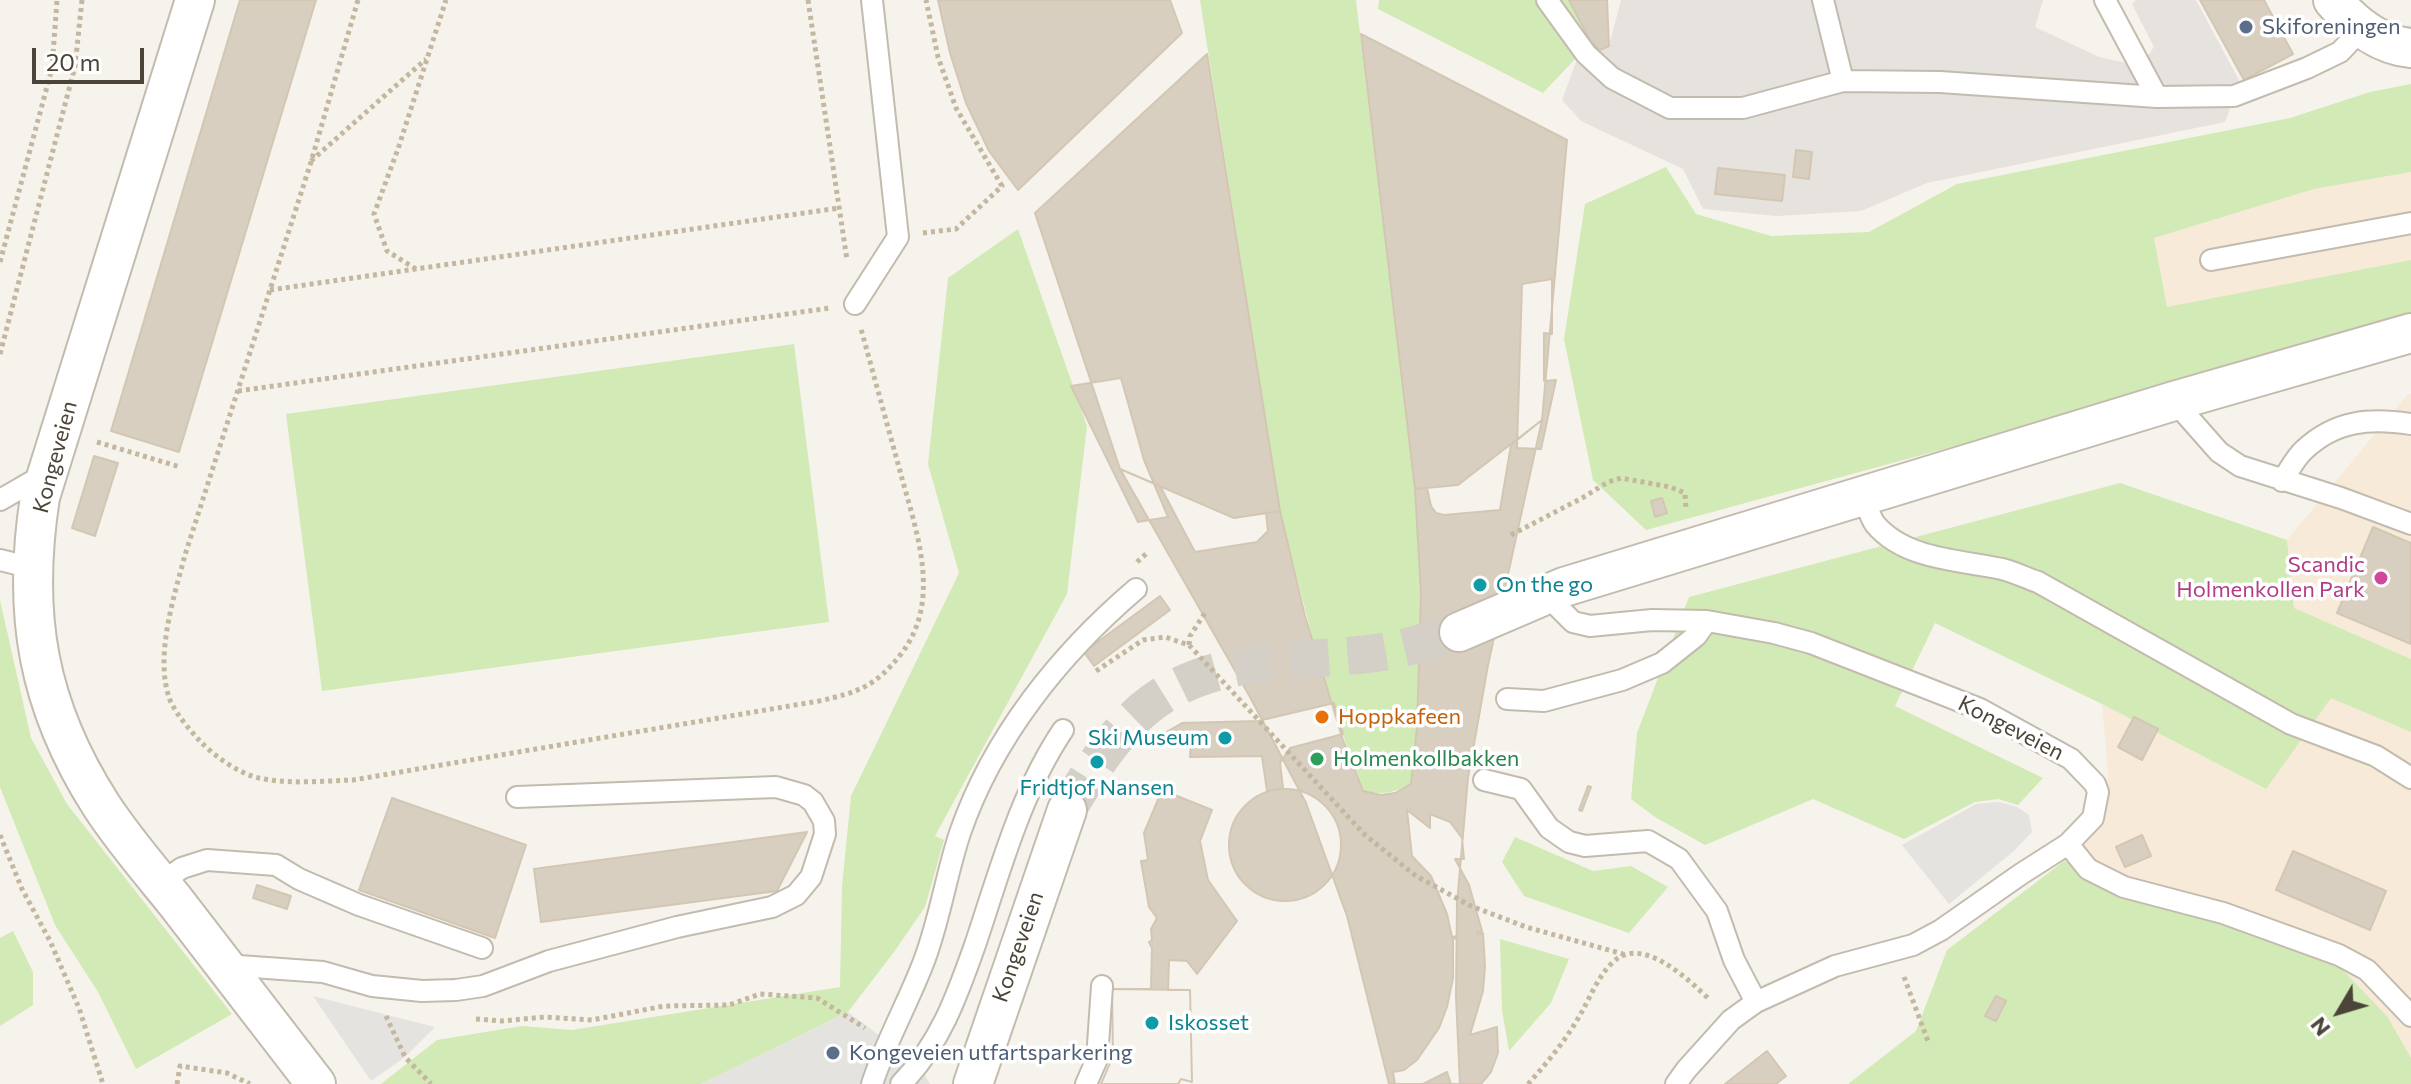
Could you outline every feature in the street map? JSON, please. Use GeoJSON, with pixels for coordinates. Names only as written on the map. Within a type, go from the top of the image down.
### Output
{"type":"FeatureCollection","features":[{"type":"Feature","properties":{"kind":"street","name":"Kongeveien"},"geometry":{"type":"LineString","coordinates":[[195,0],[47,473],[37,520],[16,564],[49,696],[62,733],[101,805],[316,1084]]}},
{"type":"Feature","properties":{"kind":"street"},"geometry":{"type":"LineString","coordinates":[[2333,0],[2363,28],[2392,44],[2411,48]]}},
{"type":"Feature","properties":{"kind":"street"},"geometry":{"type":"LineString","coordinates":[[1459,632],[1552,591],[2174,401],[2411,333]]}},
{"type":"Feature","properties":{"kind":"street","name":"Kongeveien"},"geometry":{"type":"LineString","coordinates":[[973,1084],[1067,810]]}},
{"type":"Feature","properties":{"kind":"lane"},"geometry":{"type":"LineString","coordinates":[[855,304],[898,237],[872,0]]}},
{"type":"Feature","properties":{"kind":"lane"},"geometry":{"type":"LineString","coordinates":[[1547,0],[1586,54],[1612,78],[1670,108],[1743,108],[1843,81],[1940,82],[2157,97],[2234,96],[2340,52],[2363,28]]}},
{"type":"Feature","properties":{"kind":"lane"},"geometry":{"type":"LineString","coordinates":[[1823,0],[1843,81]]}},
{"type":"Feature","properties":{"kind":"lane"},"geometry":{"type":"LineString","coordinates":[[2105,0],[2157,97]]}},
{"type":"Feature","properties":{"kind":"lane"},"geometry":{"type":"LineString","coordinates":[[2211,260],[2411,223]]}},
{"type":"Feature","properties":{"kind":"lane"},"geometry":{"type":"LineString","coordinates":[[2174,401],[2219,452],[2240,466],[2411,524]]}},
{"type":"Feature","properties":{"kind":"lane"},"geometry":{"type":"LineString","coordinates":[[2282,481],[2302,451],[2326,434],[2351,424],[2377,419],[2411,424]]}},
{"type":"Feature","properties":{"kind":"lane"},"geometry":{"type":"LineString","coordinates":[[0,500],[47,473]]}},
{"type":"Feature","properties":{"kind":"lane"},"geometry":{"type":"LineString","coordinates":[[1864,495],[1872,520],[1878,527],[1910,548],[1961,563],[2004,570],[2038,582],[2291,724],[2376,756],[2411,778]]}},
{"type":"Feature","properties":{"kind":"lane"},"geometry":{"type":"LineString","coordinates":[[872,1084],[886,1041],[924,962],[959,835],[995,757],[1016,722],[1057,668],[1101,620],[1136,589]]}},
{"type":"Feature","properties":{"kind":"lane","name":"Kongeveien"},"geometry":{"type":"LineString","coordinates":[[1552,591],[1566,617],[1590,626],[1652,620],[1707,621],[1811,643],[1980,709],[2071,759],[2095,784],[2098,792],[2093,818],[2068,844],[1941,930],[1913,945],[1835,966],[1756,1002],[1731,1020],[1676,1084]]}},
{"type":"Feature","properties":{"kind":"lane"},"geometry":{"type":"LineString","coordinates":[[1507,699],[1544,701],[1622,680],[1662,663],[1696,636],[1707,621]]}},
{"type":"Feature","properties":{"kind":"lane"},"geometry":{"type":"LineString","coordinates":[[901,1084],[919,1065],[946,1021],[1024,803],[1047,754],[1063,730]]}},
{"type":"Feature","properties":{"kind":"lane"},"geometry":{"type":"LineString","coordinates":[[1484,780],[1521,789],[1549,828],[1569,842],[1585,846],[1648,841],[1679,859],[1717,911],[1734,960],[1756,1002]]}},
{"type":"Feature","properties":{"kind":"lane"},"geometry":{"type":"LineString","coordinates":[[225,965],[323,972],[372,986],[422,991],[483,986],[549,961],[677,927],[772,907],[796,895],[811,877],[825,834],[824,821],[813,802],[804,795],[776,787],[517,797]]}},
{"type":"Feature","properties":{"kind":"lane"},"geometry":{"type":"LineString","coordinates":[[2068,844],[2088,869],[2124,887],[2223,913],[2339,955],[2367,970],[2411,1016]]}},
{"type":"Feature","properties":{"kind":"lane"},"geometry":{"type":"LineString","coordinates":[[160,883],[182,868],[207,860],[276,865],[299,879],[359,905],[482,948]]}},
{"type":"Feature","properties":{"kind":"lane"},"geometry":{"type":"LineString","coordinates":[[1086,1084],[1097,1059],[1102,986]]}},
{"type":"Feature","properties":{"kind":"path"},"geometry":{"type":"LineString","coordinates":[[0,262],[52,68],[57,0]]}},
{"type":"Feature","properties":{"kind":"path"},"geometry":{"type":"LineString","coordinates":[[0,354],[75,66],[82,0]]}},
{"type":"Feature","properties":{"kind":"path"},"geometry":{"type":"LineString","coordinates":[[358,0],[311,162],[185,555],[169,616],[165,666],[171,702],[207,748],[253,776],[280,780],[353,780],[819,701],[854,693],[872,685],[886,673],[912,640],[921,620],[925,597],[916,530],[855,304],[808,0]]}},
{"type":"Feature","properties":{"kind":"path"},"geometry":{"type":"LineString","coordinates":[[416,269],[387,251],[374,214],[446,0]]}},
{"type":"Feature","properties":{"kind":"path"},"geometry":{"type":"LineString","coordinates":[[898,237],[956,229],[1002,186],[956,108],[938,57],[926,0]]}},
{"type":"Feature","properties":{"kind":"path"},"geometry":{"type":"LineString","coordinates":[[311,162],[428,57]]}},
{"type":"Feature","properties":{"kind":"path"},"geometry":{"type":"LineString","coordinates":[[269,290],[839,208]]}},
{"type":"Feature","properties":{"kind":"path"},"geometry":{"type":"LineString","coordinates":[[238,391],[855,304]]}},
{"type":"Feature","properties":{"kind":"path"},"geometry":{"type":"LineString","coordinates":[[97,442],[180,467]]}},
{"type":"Feature","properties":{"kind":"path"},"geometry":{"type":"LineString","coordinates":[[1511,535],[1608,482],[1621,478],[1670,487],[1685,493],[1687,521]]}},
{"type":"Feature","properties":{"kind":"path"},"geometry":{"type":"LineString","coordinates":[[1189,645],[1190,636],[1205,613]]}},
{"type":"Feature","properties":{"kind":"path"},"geometry":{"type":"LineString","coordinates":[[1094,673],[1143,640],[1165,637],[1189,645],[1365,835],[1416,876],[1471,906],[1526,927],[1623,954],[1633,953],[1666,962],[1731,1020]]}},
{"type":"Feature","properties":{"kind":"path"},"geometry":{"type":"LineString","coordinates":[[0,835],[22,889],[50,941],[79,1008],[103,1084]]}},
{"type":"Feature","properties":{"kind":"path"},"geometry":{"type":"LineString","coordinates":[[1893,950],[1929,1044]]}},
{"type":"Feature","properties":{"kind":"path"},"geometry":{"type":"LineString","coordinates":[[1528,1084],[1579,1017],[1599,979],[1623,954]]}},
{"type":"Feature","properties":{"kind":"path"},"geometry":{"type":"LineString","coordinates":[[372,986],[405,1057],[431,1084]]}},
{"type":"Feature","properties":{"kind":"path"},"geometry":{"type":"LineString","coordinates":[[463,1019],[502,1021],[545,1017],[592,1020],[664,1006],[729,1005],[760,994],[770,994],[817,998],[886,1041]]}},
{"type":"Feature","properties":{"kind":"path"},"geometry":{"type":"LineString","coordinates":[[177,1084],[180,1066],[227,1073],[250,1084]]}},
{"type":"Feature","properties":{"kind":"shaded area"},"geometry":{"type":"Polygon","coordinates":[[[1621,0],[2043,0],[2035,27],[2099,57],[2140,66],[2154,47],[2132,4],[2136,0],[2196,0],[2240,82],[2225,122],[1927,183],[1861,211],[1777,216],[1703,209],[1683,169],[1581,121],[1562,100],[1576,62],[1586,54],[1609,46],[1621,0]]]}},
{"type":"Feature","properties":{"kind":"shaded area"},"geometry":{"type":"Polygon","coordinates":[[[2411,172],[2411,260],[2167,308],[2154,238],[2314,189],[2411,172]]]}},
{"type":"Feature","properties":{"kind":"shaded area"},"geometry":{"type":"Polygon","coordinates":[[[2411,394],[2411,659],[2294,608],[2287,540],[2407,395],[2411,394]]]}},
{"type":"Feature","properties":{"kind":"shaded area"},"geometry":{"type":"Polygon","coordinates":[[[2331,697],[2411,732],[2411,1058],[2387,1016],[2335,962],[2064,861],[2103,818],[2108,774],[2102,704],[2265,789],[2331,697]]]}},
{"type":"Feature","properties":{"kind":"shaded area"},"geometry":{"type":"Polygon","coordinates":[[[1999,802],[2017,807],[2029,815],[2032,832],[2014,851],[1949,904],[1902,845],[1976,804],[1999,802]]]}},
{"type":"Feature","properties":{"kind":"shaded area"},"geometry":{"type":"Polygon","coordinates":[[[313,996],[435,1027],[405,1057],[371,1081],[313,996]]]}},
{"type":"Feature","properties":{"kind":"shaded area","name":"Kongeveien utfartsparkering"},"geometry":{"type":"Polygon","coordinates":[[[848,1012],[919,1065],[930,1084],[701,1084],[848,1012]]]}},
{"type":"Feature","properties":{"kind":"green space"},"geometry":{"type":"Polygon","coordinates":[[[1200,0],[1356,0],[1415,489],[1421,594],[1417,727],[1411,784],[1393,791],[1363,791],[1323,679],[1280,511],[1200,0]]]}},
{"type":"Feature","properties":{"kind":"green space"},"geometry":{"type":"Polygon","coordinates":[[[1379,0],[1569,0],[1591,42],[1543,93],[1378,9],[1379,0]]]}},
{"type":"Feature","properties":{"kind":"green space"},"geometry":{"type":"Polygon","coordinates":[[[2411,84],[2411,172],[2314,189],[2154,238],[2167,307],[2411,260],[2411,322],[1646,530],[1593,480],[1564,339],[1585,204],[1666,167],[1696,214],[1771,236],[1869,232],[1957,184],[2290,118],[2370,92],[2411,84]]]}},
{"type":"Feature","properties":{"kind":"green space"},"geometry":{"type":"Polygon","coordinates":[[[1018,229],[1087,426],[1067,594],[935,836],[944,840],[925,907],[894,952],[848,1012],[701,1084],[381,1084],[437,1040],[522,1026],[572,1030],[840,987],[842,886],[851,796],[959,573],[928,464],[948,278],[1018,229]]]}},
{"type":"Feature","properties":{"kind":"green space"},"geometry":{"type":"Polygon","coordinates":[[[794,344],[829,622],[322,691],[286,414],[794,344]]]}},
{"type":"Feature","properties":{"kind":"green space"},"geometry":{"type":"Polygon","coordinates":[[[2120,483],[2287,540],[2294,608],[2411,659],[2411,732],[2331,698],[2266,789],[2102,704],[1935,623],[1895,706],[2043,778],[2018,805],[1998,799],[1975,802],[1904,839],[1813,799],[1705,845],[1655,817],[1631,799],[1637,733],[1689,597],[2120,483]]]}},
{"type":"Feature","properties":{"kind":"green space"},"geometry":{"type":"Polygon","coordinates":[[[0,600],[31,738],[67,804],[232,1014],[136,1069],[98,992],[55,925],[0,787],[0,600]]]}},
{"type":"Feature","properties":{"kind":"green space"},"geometry":{"type":"Polygon","coordinates":[[[1515,837],[1593,871],[1631,866],[1668,887],[1629,933],[1524,896],[1502,862],[1515,837]]]}},
{"type":"Feature","properties":{"kind":"green space"},"geometry":{"type":"Polygon","coordinates":[[[2064,861],[2335,962],[2387,1016],[2411,1058],[2411,1084],[1848,1084],[1916,1031],[1947,950],[2064,861]]]}},
{"type":"Feature","properties":{"kind":"green space"},"geometry":{"type":"Polygon","coordinates":[[[13,931],[33,972],[33,1005],[0,1026],[0,938],[13,931]]]}},
{"type":"Feature","properties":{"kind":"green space"},"geometry":{"type":"Polygon","coordinates":[[[1500,939],[1569,959],[1551,1003],[1509,1051],[1502,1010],[1500,939]]]}},
{"type":"Feature","properties":{"kind":"building"},"geometry":{"type":"Polygon","coordinates":[[[240,0],[316,0],[179,452],[111,431],[240,0]]]}},
{"type":"Feature","properties":{"kind":"building"},"geometry":{"type":"Polygon","coordinates":[[[938,0],[1170,0],[1182,33],[1018,190],[989,151],[966,103],[938,0]]]}},
{"type":"Feature","properties":{"kind":"building"},"geometry":{"type":"Polygon","coordinates":[[[1569,0],[1607,0],[1609,46],[1600,50],[1591,42],[1569,0]]]}},
{"type":"Feature","properties":{"kind":"building","name":"Skiforeningen"},"geometry":{"type":"Polygon","coordinates":[[[2200,0],[2264,0],[2293,54],[2244,80],[2200,0]]]}},
{"type":"Feature","properties":{"kind":"building"},"geometry":{"type":"Polygon","coordinates":[[[1361,34],[1567,140],[1542,420],[1458,485],[1415,489],[1361,34]]]}},
{"type":"Feature","properties":{"kind":"building"},"geometry":{"type":"Polygon","coordinates":[[[1207,54],[1280,511],[1234,518],[1120,469],[1035,213],[1207,54]]]}},
{"type":"Feature","properties":{"kind":"building"},"geometry":{"type":"Polygon","coordinates":[[[1796,150],[1812,152],[1809,179],[1793,177],[1796,150]]]}},
{"type":"Feature","properties":{"kind":"building"},"geometry":{"type":"Polygon","coordinates":[[[1718,168],[1785,175],[1782,201],[1715,194],[1718,168]]]}},
{"type":"Feature","properties":{"kind":"building"},"geometry":{"type":"Polygon","coordinates":[[[1552,279],[1552,334],[1544,333],[1544,381],[1556,380],[1541,449],[1517,448],[1522,284],[1552,279]]]}},
{"type":"Feature","properties":{"kind":"building"},"geometry":{"type":"Polygon","coordinates":[[[1121,378],[1144,460],[1168,517],[1138,522],[1071,386],[1121,378]]]}},
{"type":"Feature","properties":{"kind":"building","name":"Holmenkollbakken"},"geometry":{"type":"Polygon","coordinates":[[[1542,420],[1488,665],[1468,778],[1457,903],[1456,997],[1460,1084],[1389,1084],[1347,916],[1306,803],[1250,697],[1120,469],[1160,486],[1195,552],[1257,542],[1268,531],[1266,513],[1280,511],[1305,616],[1343,740],[1363,791],[1381,795],[1395,793],[1411,784],[1417,727],[1421,594],[1415,489],[1427,488],[1431,506],[1436,513],[1444,515],[1500,510],[1511,445],[1542,420]]]}},
{"type":"Feature","properties":{"kind":"building"},"geometry":{"type":"Polygon","coordinates":[[[94,456],[118,463],[95,536],[72,528],[94,456]]]}},
{"type":"Feature","properties":{"kind":"building"},"geometry":{"type":"Polygon","coordinates":[[[1662,498],[1667,513],[1655,517],[1651,501],[1662,498]]]}},
{"type":"Feature","properties":{"kind":"building","name":"Scandic Holmenkollen Park"},"geometry":{"type":"Polygon","coordinates":[[[2373,527],[2411,543],[2411,644],[2337,613],[2373,527]]]}},
{"type":"Feature","properties":{"kind":"building"},"geometry":{"type":"Polygon","coordinates":[[[1160,596],[1170,610],[1094,666],[1084,652],[1160,596]]]}},
{"type":"Feature","properties":{"kind":"building"},"geometry":{"type":"Polygon","coordinates":[[[1334,703],[1343,734],[1290,748],[1280,763],[1283,788],[1267,791],[1262,756],[1190,757],[1191,743],[1156,738],[1182,723],[1258,721],[1334,703]]]}},
{"type":"Feature","properties":{"kind":"building"},"geometry":{"type":"Polygon","coordinates":[[[2134,717],[2158,729],[2142,760],[2118,747],[2134,717]]]}},
{"type":"Feature","properties":{"kind":"building"},"geometry":{"type":"Polygon","coordinates":[[[1588,786],[1591,787],[1582,811],[1579,810],[1588,786]]]}},
{"type":"Feature","properties":{"kind":"building"},"geometry":{"type":"Polygon","coordinates":[[[1285,789],[1306,793],[1325,805],[1337,824],[1341,845],[1337,866],[1325,885],[1306,897],[1285,901],[1264,897],[1245,885],[1233,866],[1229,845],[1233,824],[1245,805],[1264,793],[1285,789]]]}},
{"type":"Feature","properties":{"kind":"building"},"geometry":{"type":"Polygon","coordinates":[[[1162,790],[1212,810],[1200,841],[1208,880],[1237,921],[1197,974],[1187,961],[1169,960],[1168,990],[1190,990],[1192,1082],[1181,1079],[1178,1084],[1101,1084],[1113,1056],[1112,989],[1151,989],[1152,948],[1149,942],[1157,918],[1149,907],[1141,861],[1148,860],[1144,833],[1162,790]]]}},
{"type":"Feature","properties":{"kind":"building"},"geometry":{"type":"Polygon","coordinates":[[[392,798],[526,845],[495,938],[359,890],[392,798]]]}},
{"type":"Feature","properties":{"kind":"building"},"geometry":{"type":"Polygon","coordinates":[[[1407,810],[1430,828],[1430,814],[1450,822],[1462,838],[1464,859],[1455,859],[1469,885],[1482,931],[1477,932],[1483,933],[1485,966],[1483,991],[1470,1035],[1497,1027],[1498,1053],[1491,1072],[1481,1084],[1451,1084],[1447,1072],[1423,1084],[1395,1084],[1393,1072],[1404,1070],[1417,1060],[1439,1028],[1453,978],[1453,939],[1457,938],[1452,937],[1447,914],[1431,876],[1412,856],[1407,810]]]}},
{"type":"Feature","properties":{"kind":"building"},"geometry":{"type":"Polygon","coordinates":[[[807,832],[777,891],[541,922],[534,869],[807,832]]]}},
{"type":"Feature","properties":{"kind":"building"},"geometry":{"type":"Polygon","coordinates":[[[2142,835],[2151,856],[2125,867],[2116,847],[2142,835]]]}},
{"type":"Feature","properties":{"kind":"building"},"geometry":{"type":"Polygon","coordinates":[[[2293,851],[2386,891],[2370,930],[2276,890],[2293,851]]]}},
{"type":"Feature","properties":{"kind":"building"},"geometry":{"type":"Polygon","coordinates":[[[257,885],[291,896],[287,909],[253,898],[257,885]]]}},
{"type":"Feature","properties":{"kind":"building","name":"Iskosset"},"geometry":{"type":"Polygon","coordinates":[[[1112,989],[1190,990],[1192,1082],[1181,1079],[1178,1084],[1101,1084],[1113,1056],[1112,989]]]}},
{"type":"Feature","properties":{"kind":"building"},"geometry":{"type":"Polygon","coordinates":[[[1996,996],[2006,1001],[1996,1021],[1985,1016],[1996,996]]]}},
{"type":"Feature","properties":{"kind":"building"},"geometry":{"type":"Polygon","coordinates":[[[1767,1051],[1786,1076],[1776,1084],[1725,1084],[1767,1051]]]}},
{"type":"Feature","properties":{"kind":"tunnel"},"geometry":{"type":"LineString","coordinates":[[1067,810],[1101,756],[1132,720],[1170,691],[1197,678],[1255,664],[1387,651],[1459,632]]}},
{"type":"Feature","properties":{"kind":"place","name":"Skiforeningen"},"geometry":{"type":"Point","coordinates":[2246,27]}},
{"type":"Feature","properties":{"kind":"place","name":"Scandic Holmenkollen Park"},"geometry":{"type":"Point","coordinates":[2381,578]}},
{"type":"Feature","properties":{"kind":"place","name":"On the go"},"geometry":{"type":"Point","coordinates":[1480,585]}},
{"type":"Feature","properties":{"kind":"place","name":"Hoppkafeen"},"geometry":{"type":"Point","coordinates":[1322,717]}},
{"type":"Feature","properties":{"kind":"place","name":"Ski Museum"},"geometry":{"type":"Point","coordinates":[1225,738]}},
{"type":"Feature","properties":{"kind":"place","name":"Holmenkollbakken"},"geometry":{"type":"Point","coordinates":[1317,759]}},
{"type":"Feature","properties":{"kind":"place","name":"Fridtjof Nansen"},"geometry":{"type":"Point","coordinates":[1097,762]}},
{"type":"Feature","properties":{"kind":"place","name":"Iskosset"},"geometry":{"type":"Point","coordinates":[1152,1023]}},
{"type":"Feature","properties":{"kind":"place","name":"Kongeveien utfartsparkering"},"geometry":{"type":"Point","coordinates":[833,1053]}}]}
